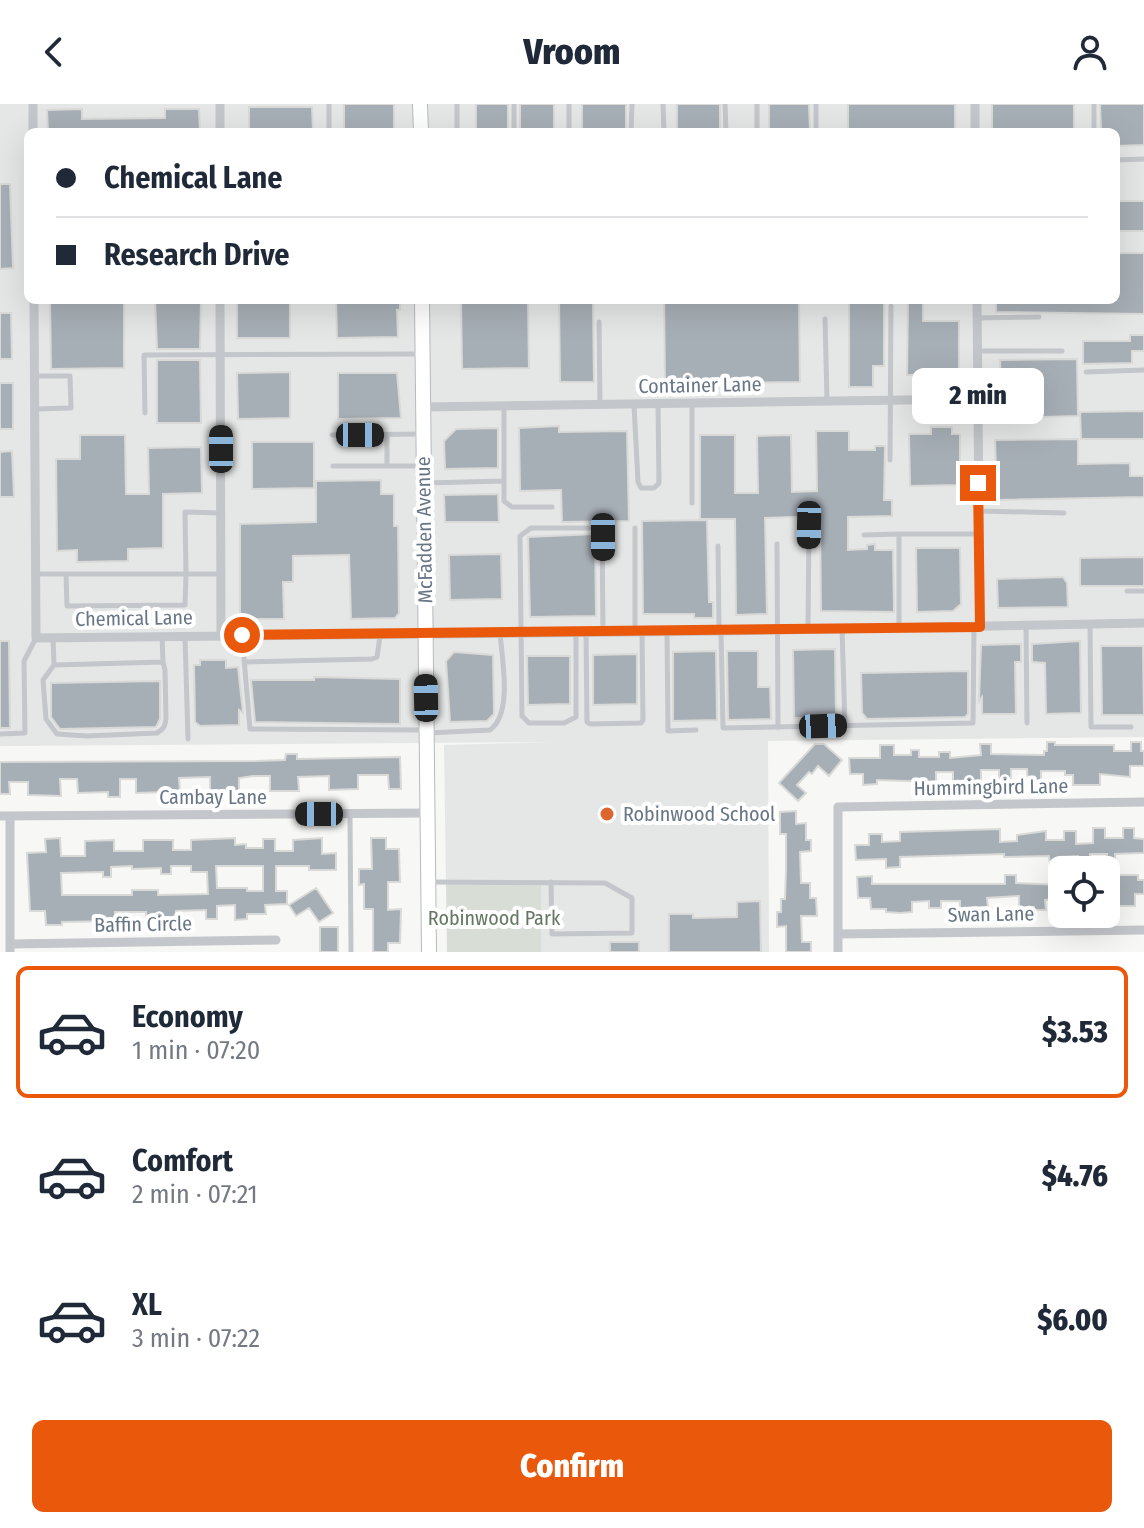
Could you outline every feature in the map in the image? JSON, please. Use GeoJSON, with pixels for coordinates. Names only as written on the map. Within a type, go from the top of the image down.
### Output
{"type":"FeatureCollection","features":[{"type":"Feature","properties":{"kind":"street"},"geometry":{"type":"LineString","coordinates":[[33,104],[33,128]]}},
{"type":"Feature","properties":{"kind":"street"},"geometry":{"type":"LineString","coordinates":[[220,104],[220,128]]}},
{"type":"Feature","properties":{"kind":"street"},"geometry":{"type":"LineString","coordinates":[[420,104],[421,128]]}},
{"type":"Feature","properties":{"kind":"street"},"geometry":{"type":"LineString","coordinates":[[975,104],[975,128]]}},
{"type":"Feature","properties":{"kind":"street"},"geometry":{"type":"LineString","coordinates":[[34,304],[36,638]]}},
{"type":"Feature","properties":{"kind":"street"},"geometry":{"type":"LineString","coordinates":[[220,304],[221,636]]}},
{"type":"Feature","properties":{"kind":"street","name":"McFadden Avenue"},"geometry":{"type":"LineString","coordinates":[[422,304],[429,952]]}},
{"type":"Feature","properties":{"kind":"street"},"geometry":{"type":"LineString","coordinates":[[977,304],[977,627]]}},
{"type":"Feature","properties":{"kind":"street","name":"Container Lane"},"geometry":{"type":"LineString","coordinates":[[423,407],[977,399]]}},
{"type":"Feature","properties":{"kind":"street","name":"Chemical Lane"},"geometry":{"type":"LineString","coordinates":[[36,638],[667,632],[1144,623]]}},
{"type":"Feature","properties":{"kind":"street","name":"Hummingbird Lane"},"geometry":{"type":"LineString","coordinates":[[838,934],[838,807],[1144,802]]}},
{"type":"Feature","properties":{"kind":"street","name":"Cambay Lane"},"geometry":{"type":"LineString","coordinates":[[5,816],[427,813]]}},
{"type":"Feature","properties":{"kind":"street"},"geometry":{"type":"LineString","coordinates":[[5,816],[10,948]]}},
{"type":"Feature","properties":{"kind":"street","name":"Swan Lane"},"geometry":{"type":"LineString","coordinates":[[838,934],[1144,930]]}},
{"type":"Feature","properties":{"kind":"street"},"geometry":{"type":"LineString","coordinates":[[838,934],[838,952]]}},
{"type":"Feature","properties":{"kind":"street","name":"Baffin Circle"},"geometry":{"type":"LineString","coordinates":[[10,948],[276,940]]}},
{"type":"Feature","properties":{"kind":"lane"},"geometry":{"type":"LineString","coordinates":[[329,104],[329,128]]}},
{"type":"Feature","properties":{"kind":"lane"},"geometry":{"type":"LineString","coordinates":[[457,104],[457,128]]}},
{"type":"Feature","properties":{"kind":"lane"},"geometry":{"type":"LineString","coordinates":[[514,104],[514,128]]}},
{"type":"Feature","properties":{"kind":"lane"},"geometry":{"type":"LineString","coordinates":[[569,104],[569,128]]}},
{"type":"Feature","properties":{"kind":"lane"},"geometry":{"type":"LineString","coordinates":[[631,128],[632,104]]}},
{"type":"Feature","properties":{"kind":"lane"},"geometry":{"type":"LineString","coordinates":[[663,104],[664,128]]}},
{"type":"Feature","properties":{"kind":"lane"},"geometry":{"type":"LineString","coordinates":[[725,104],[726,128]]}},
{"type":"Feature","properties":{"kind":"lane"},"geometry":{"type":"LineString","coordinates":[[757,104],[757,128]]}},
{"type":"Feature","properties":{"kind":"lane"},"geometry":{"type":"LineString","coordinates":[[816,104],[816,128]]}},
{"type":"Feature","properties":{"kind":"lane"},"geometry":{"type":"LineString","coordinates":[[1094,104],[1094,128]]}},
{"type":"Feature","properties":{"kind":"lane"},"geometry":{"type":"LineString","coordinates":[[1120,160],[1144,159]]}},
{"type":"Feature","properties":{"kind":"lane"},"geometry":{"type":"LineString","coordinates":[[890,460],[891,306]]}},
{"type":"Feature","properties":{"kind":"lane"},"geometry":{"type":"LineString","coordinates":[[977,318],[1039,317]]}},
{"type":"Feature","properties":{"kind":"lane"},"geometry":{"type":"LineString","coordinates":[[825,319],[827,401]]}},
{"type":"Feature","properties":{"kind":"lane"},"geometry":{"type":"LineString","coordinates":[[599,322],[600,405]]}},
{"type":"Feature","properties":{"kind":"lane"},"geometry":{"type":"LineString","coordinates":[[977,351],[1062,351]]}},
{"type":"Feature","properties":{"kind":"lane"},"geometry":{"type":"LineString","coordinates":[[145,413],[144,355],[423,354]]}},
{"type":"Feature","properties":{"kind":"lane"},"geometry":{"type":"LineString","coordinates":[[1086,372],[1144,370]]}},
{"type":"Feature","properties":{"kind":"lane"},"geometry":{"type":"LineString","coordinates":[[34,376],[70,376],[71,408],[34,409]]}},
{"type":"Feature","properties":{"kind":"lane"},"geometry":{"type":"LineString","coordinates":[[692,403],[692,503]]}},
{"type":"Feature","properties":{"kind":"lane"},"geometry":{"type":"LineString","coordinates":[[634,404],[638,482],[641,488],[654,488],[659,483],[658,404]]}},
{"type":"Feature","properties":{"kind":"lane"},"geometry":{"type":"LineString","coordinates":[[504,406],[504,501],[512,507],[552,507]]}},
{"type":"Feature","properties":{"kind":"lane"},"geometry":{"type":"LineString","coordinates":[[332,435],[424,434]]}},
{"type":"Feature","properties":{"kind":"lane"},"geometry":{"type":"LineString","coordinates":[[387,435],[387,466]]}},
{"type":"Feature","properties":{"kind":"lane"},"geometry":{"type":"LineString","coordinates":[[333,466],[424,466]]}},
{"type":"Feature","properties":{"kind":"lane"},"geometry":{"type":"LineString","coordinates":[[424,483],[504,481]]}},
{"type":"Feature","properties":{"kind":"lane"},"geometry":{"type":"LineString","coordinates":[[979,511],[1064,513]]}},
{"type":"Feature","properties":{"kind":"lane"},"geometry":{"type":"LineString","coordinates":[[66,574],[67,606],[185,605],[185,512],[221,513]]}},
{"type":"Feature","properties":{"kind":"lane"},"geometry":{"type":"LineString","coordinates":[[808,629],[809,525]]}},
{"type":"Feature","properties":{"kind":"lane"},"geometry":{"type":"LineString","coordinates":[[581,632],[576,717],[564,723],[529,723],[522,716],[520,536],[531,528],[602,528],[603,632]]}},
{"type":"Feature","properties":{"kind":"lane"},"geometry":{"type":"LineString","coordinates":[[581,632],[587,722],[641,723],[635,528]]}},
{"type":"Feature","properties":{"kind":"lane"},"geometry":{"type":"LineString","coordinates":[[899,534],[899,628]]}},
{"type":"Feature","properties":{"kind":"lane"},"geometry":{"type":"LineString","coordinates":[[864,535],[979,534]]}},
{"type":"Feature","properties":{"kind":"lane"},"geometry":{"type":"LineString","coordinates":[[777,544],[778,728]]}},
{"type":"Feature","properties":{"kind":"lane"},"geometry":{"type":"LineString","coordinates":[[718,546],[723,728],[973,723],[977,627]]}},
{"type":"Feature","properties":{"kind":"lane"},"geometry":{"type":"LineString","coordinates":[[35,574],[221,574]]}},
{"type":"Feature","properties":{"kind":"lane"},"geometry":{"type":"LineString","coordinates":[[1127,591],[1144,591]]}},
{"type":"Feature","properties":{"kind":"lane"},"geometry":{"type":"LineString","coordinates":[[1090,624],[1091,727],[1131,727]]}},
{"type":"Feature","properties":{"kind":"lane"},"geometry":{"type":"LineString","coordinates":[[1026,626],[1027,723]]}},
{"type":"Feature","properties":{"kind":"lane"},"geometry":{"type":"LineString","coordinates":[[842,628],[845,726]]}},
{"type":"Feature","properties":{"kind":"lane"},"geometry":{"type":"LineString","coordinates":[[667,632],[668,731],[696,730]]}},
{"type":"Feature","properties":{"kind":"lane"},"geometry":{"type":"LineString","coordinates":[[242,635],[250,729],[426,731],[490,730],[498,724],[504,707],[500,633]]}},
{"type":"Feature","properties":{"kind":"lane"},"geometry":{"type":"LineString","coordinates":[[244,662],[372,659],[380,651],[380,634]]}},
{"type":"Feature","properties":{"kind":"lane"},"geometry":{"type":"LineString","coordinates":[[53,637],[54,665],[43,680],[48,726],[57,734],[87,736],[162,731],[166,719],[162,636]]}},
{"type":"Feature","properties":{"kind":"lane"},"geometry":{"type":"LineString","coordinates":[[185,636],[188,739]]}},
{"type":"Feature","properties":{"kind":"lane"},"geometry":{"type":"LineString","coordinates":[[0,734],[25,733],[24,661],[36,638]]}},
{"type":"Feature","properties":{"kind":"lane"},"geometry":{"type":"LineString","coordinates":[[54,665],[163,662]]}},
{"type":"Feature","properties":{"kind":"lane"},"geometry":{"type":"LineString","coordinates":[[350,814],[351,952]]}},
{"type":"Feature","properties":{"kind":"lane"},"geometry":{"type":"LineString","coordinates":[[428,882],[551,882],[605,883],[632,898],[632,933],[552,934],[551,882]]}},
{"type":"Feature","properties":{"kind":"shaded area"},"geometry":{"type":"Polygon","coordinates":[[[0,104],[1144,104],[1144,737],[768,741],[769,952],[541,952],[540,884],[446,884],[444,745],[553,742],[0,746],[0,104]]]}},
{"type":"Feature","properties":{"kind":"green space","name":"Robinwood Park"},"geometry":{"type":"Polygon","coordinates":[[[541,883],[541,952],[447,952],[446,884],[541,883]]]}},
{"type":"Feature","properties":{"kind":"building"},"geometry":{"type":"Polygon","coordinates":[[[344,104],[394,104],[394,128],[344,128],[344,104]]]}},
{"type":"Feature","properties":{"kind":"building"},"geometry":{"type":"Polygon","coordinates":[[[476,104],[508,104],[508,128],[476,128],[476,104]]]}},
{"type":"Feature","properties":{"kind":"building"},"geometry":{"type":"Polygon","coordinates":[[[520,104],[554,104],[554,128],[520,128],[520,104]]]}},
{"type":"Feature","properties":{"kind":"building"},"geometry":{"type":"Polygon","coordinates":[[[582,104],[626,104],[626,128],[582,128],[582,104]]]}},
{"type":"Feature","properties":{"kind":"building"},"geometry":{"type":"Polygon","coordinates":[[[677,104],[720,104],[720,128],[677,128],[677,104]]]}},
{"type":"Feature","properties":{"kind":"building"},"geometry":{"type":"Polygon","coordinates":[[[769,104],[809,104],[810,128],[769,128],[769,104]]]}},
{"type":"Feature","properties":{"kind":"building"},"geometry":{"type":"Polygon","coordinates":[[[848,104],[955,104],[955,128],[848,128],[848,104]]]}},
{"type":"Feature","properties":{"kind":"building"},"geometry":{"type":"Polygon","coordinates":[[[992,104],[1074,104],[1074,128],[992,128],[992,104]]]}},
{"type":"Feature","properties":{"kind":"building"},"geometry":{"type":"Polygon","coordinates":[[[1100,104],[1144,104],[1144,145],[1120,146],[1120,128],[1101,128],[1100,104]]]}},
{"type":"Feature","properties":{"kind":"building"},"geometry":{"type":"Polygon","coordinates":[[[249,107],[312,107],[313,128],[249,128],[249,107]]]}},
{"type":"Feature","properties":{"kind":"building"},"geometry":{"type":"Polygon","coordinates":[[[82,109],[82,119],[165,118],[165,109],[199,109],[200,128],[48,128],[47,110],[82,109]]]}},
{"type":"Feature","properties":{"kind":"building"},"geometry":{"type":"Polygon","coordinates":[[[0,184],[10,184],[13,268],[0,269],[0,184]]]}},
{"type":"Feature","properties":{"kind":"building"},"geometry":{"type":"Polygon","coordinates":[[[1120,201],[1144,201],[1144,231],[1120,231],[1120,201]]]}},
{"type":"Feature","properties":{"kind":"building"},"geometry":{"type":"Polygon","coordinates":[[[1120,253],[1144,253],[1144,314],[996,312],[996,304],[1120,304],[1120,253]]]}},
{"type":"Feature","properties":{"kind":"building"},"geometry":{"type":"Polygon","coordinates":[[[50,304],[124,304],[124,368],[51,369],[50,304]]]}},
{"type":"Feature","properties":{"kind":"building"},"geometry":{"type":"Polygon","coordinates":[[[155,304],[201,304],[200,349],[157,349],[155,304]]]}},
{"type":"Feature","properties":{"kind":"building"},"geometry":{"type":"Polygon","coordinates":[[[237,304],[290,304],[290,338],[237,338],[237,304]]]}},
{"type":"Feature","properties":{"kind":"building"},"geometry":{"type":"Polygon","coordinates":[[[336,304],[400,304],[400,310],[397,310],[398,337],[337,338],[336,304]]]}},
{"type":"Feature","properties":{"kind":"building"},"geometry":{"type":"Polygon","coordinates":[[[461,304],[528,304],[529,368],[462,369],[461,304]]]}},
{"type":"Feature","properties":{"kind":"building"},"geometry":{"type":"Polygon","coordinates":[[[559,304],[593,304],[594,382],[560,382],[559,304]]]}},
{"type":"Feature","properties":{"kind":"building"},"geometry":{"type":"Polygon","coordinates":[[[664,304],[799,304],[800,382],[665,384],[664,304]]]}},
{"type":"Feature","properties":{"kind":"building"},"geometry":{"type":"Polygon","coordinates":[[[849,304],[884,304],[884,366],[873,366],[873,387],[849,387],[849,304]]]}},
{"type":"Feature","properties":{"kind":"building"},"geometry":{"type":"Polygon","coordinates":[[[908,304],[923,304],[923,321],[959,321],[959,373],[952,373],[952,382],[926,382],[926,375],[907,375],[908,304]]]}},
{"type":"Feature","properties":{"kind":"building"},"geometry":{"type":"Polygon","coordinates":[[[0,313],[11,313],[12,359],[0,359],[0,313]]]}},
{"type":"Feature","properties":{"kind":"building"},"geometry":{"type":"Polygon","coordinates":[[[1130,335],[1144,335],[1144,351],[1132,351],[1132,363],[1083,364],[1083,341],[1130,341],[1130,335]]]}},
{"type":"Feature","properties":{"kind":"building"},"geometry":{"type":"Polygon","coordinates":[[[1077,359],[1078,416],[1002,418],[1000,360],[1077,359]]]}},
{"type":"Feature","properties":{"kind":"building"},"geometry":{"type":"Polygon","coordinates":[[[157,360],[200,360],[201,423],[157,423],[157,360]]]}},
{"type":"Feature","properties":{"kind":"building"},"geometry":{"type":"Polygon","coordinates":[[[290,372],[290,418],[238,419],[237,373],[290,372]]]}},
{"type":"Feature","properties":{"kind":"building"},"geometry":{"type":"Polygon","coordinates":[[[338,373],[397,373],[401,418],[338,419],[338,373]]]}},
{"type":"Feature","properties":{"kind":"building"},"geometry":{"type":"Polygon","coordinates":[[[0,383],[13,383],[13,429],[0,429],[0,383]]]}},
{"type":"Feature","properties":{"kind":"building"},"geometry":{"type":"Polygon","coordinates":[[[1144,411],[1144,439],[1081,439],[1080,412],[1144,411]]]}},
{"type":"Feature","properties":{"kind":"building"},"geometry":{"type":"Polygon","coordinates":[[[559,426],[559,432],[627,431],[629,521],[562,522],[561,490],[520,491],[519,428],[559,426]]]}},
{"type":"Feature","properties":{"kind":"building"},"geometry":{"type":"Polygon","coordinates":[[[931,427],[952,427],[952,434],[960,434],[960,485],[910,486],[909,434],[931,434],[931,427]]]}},
{"type":"Feature","properties":{"kind":"building"},"geometry":{"type":"Polygon","coordinates":[[[498,428],[498,468],[445,469],[444,441],[456,429],[498,428]]]}},
{"type":"Feature","properties":{"kind":"building"},"geometry":{"type":"Polygon","coordinates":[[[816,431],[849,431],[849,450],[875,450],[875,446],[885,446],[884,500],[892,500],[892,516],[848,517],[848,550],[867,549],[867,545],[875,544],[875,550],[893,550],[894,612],[821,611],[820,517],[792,517],[765,518],[767,614],[736,615],[735,519],[700,519],[700,435],[735,435],[735,493],[758,493],[757,436],[791,435],[792,492],[817,491],[816,431]]]}},
{"type":"Feature","properties":{"kind":"building"},"geometry":{"type":"Polygon","coordinates":[[[80,435],[125,435],[126,494],[149,494],[148,448],[201,447],[202,493],[163,494],[163,548],[128,549],[128,561],[77,562],[77,550],[57,551],[56,459],[80,459],[80,435]]]}},
{"type":"Feature","properties":{"kind":"building"},"geometry":{"type":"Polygon","coordinates":[[[1078,439],[1078,464],[1130,463],[1130,476],[1144,476],[1144,497],[997,500],[995,440],[1078,439]]]}},
{"type":"Feature","properties":{"kind":"building"},"geometry":{"type":"Polygon","coordinates":[[[252,442],[314,442],[314,488],[252,489],[252,442]]]}},
{"type":"Feature","properties":{"kind":"building"},"geometry":{"type":"Polygon","coordinates":[[[12,451],[14,497],[0,497],[0,452],[12,451]]]}},
{"type":"Feature","properties":{"kind":"building"},"geometry":{"type":"Polygon","coordinates":[[[381,480],[381,494],[394,494],[394,526],[398,526],[399,613],[395,618],[351,619],[349,555],[293,556],[293,582],[283,582],[284,619],[240,619],[240,524],[316,522],[316,481],[381,480]]]}},
{"type":"Feature","properties":{"kind":"building"},"geometry":{"type":"Polygon","coordinates":[[[498,494],[499,522],[445,522],[444,495],[498,494]]]}},
{"type":"Feature","properties":{"kind":"building"},"geometry":{"type":"Polygon","coordinates":[[[707,520],[709,602],[713,602],[713,618],[694,618],[694,614],[643,614],[642,521],[707,520]]]}},
{"type":"Feature","properties":{"kind":"building"},"geometry":{"type":"Polygon","coordinates":[[[595,534],[596,616],[530,617],[528,537],[595,534]]]}},
{"type":"Feature","properties":{"kind":"building"},"geometry":{"type":"Polygon","coordinates":[[[916,548],[960,548],[961,604],[953,611],[917,612],[916,548]]]}},
{"type":"Feature","properties":{"kind":"building"},"geometry":{"type":"Polygon","coordinates":[[[501,554],[502,599],[450,600],[449,555],[501,554]]]}},
{"type":"Feature","properties":{"kind":"building"},"geometry":{"type":"Polygon","coordinates":[[[1144,557],[1144,586],[1080,586],[1080,558],[1144,557]]]}},
{"type":"Feature","properties":{"kind":"building"},"geometry":{"type":"Polygon","coordinates":[[[1063,577],[1067,583],[1068,607],[998,608],[997,579],[1063,577]]]}},
{"type":"Feature","properties":{"kind":"building"},"geometry":{"type":"Polygon","coordinates":[[[0,641],[9,641],[10,728],[0,728],[0,641]]]}},
{"type":"Feature","properties":{"kind":"building"},"geometry":{"type":"Polygon","coordinates":[[[1080,641],[1081,713],[1046,714],[1045,663],[1032,662],[1032,644],[1080,641]]]}},
{"type":"Feature","properties":{"kind":"building"},"geometry":{"type":"Polygon","coordinates":[[[1021,644],[1021,662],[1015,662],[1016,714],[982,714],[982,697],[979,701],[981,645],[1021,644]]]}},
{"type":"Feature","properties":{"kind":"building"},"geometry":{"type":"Polygon","coordinates":[[[1101,646],[1143,646],[1144,715],[1102,715],[1101,646]]]}},
{"type":"Feature","properties":{"kind":"building"},"geometry":{"type":"Polygon","coordinates":[[[835,649],[836,717],[794,718],[793,650],[835,649]]]}},
{"type":"Feature","properties":{"kind":"building"},"geometry":{"type":"Polygon","coordinates":[[[716,651],[717,720],[673,721],[673,652],[716,651]]]}},
{"type":"Feature","properties":{"kind":"building"},"geometry":{"type":"Polygon","coordinates":[[[727,651],[758,651],[758,687],[770,687],[771,719],[728,720],[727,651]]]}},
{"type":"Feature","properties":{"kind":"building"},"geometry":{"type":"Polygon","coordinates":[[[454,652],[493,655],[494,714],[487,721],[450,722],[446,661],[454,652]]]}},
{"type":"Feature","properties":{"kind":"building"},"geometry":{"type":"Polygon","coordinates":[[[637,654],[637,704],[593,705],[593,655],[637,654]]]}},
{"type":"Feature","properties":{"kind":"building"},"geometry":{"type":"Polygon","coordinates":[[[527,656],[570,656],[570,704],[528,705],[527,656]]]}},
{"type":"Feature","properties":{"kind":"building"},"geometry":{"type":"Polygon","coordinates":[[[200,660],[226,660],[226,668],[238,667],[243,713],[239,710],[239,725],[200,726],[195,722],[194,665],[200,665],[200,660]]]}},
{"type":"Feature","properties":{"kind":"building"},"geometry":{"type":"Polygon","coordinates":[[[968,671],[968,714],[965,717],[867,719],[862,713],[861,673],[968,671]]]}},
{"type":"Feature","properties":{"kind":"building"},"geometry":{"type":"Polygon","coordinates":[[[314,677],[400,679],[400,724],[255,722],[251,680],[314,680],[314,677]]]}},
{"type":"Feature","properties":{"kind":"building"},"geometry":{"type":"Polygon","coordinates":[[[160,681],[160,719],[156,727],[60,729],[51,717],[51,683],[160,681]]]}},
{"type":"Feature","properties":{"kind":"building"},"geometry":{"type":"Polygon","coordinates":[[[1047,742],[1055,742],[1055,745],[1114,745],[1114,751],[1131,751],[1131,742],[1141,742],[1144,766],[1130,766],[1130,777],[1100,774],[1100,785],[1073,785],[1073,775],[1065,775],[1065,771],[1041,771],[1041,787],[1028,787],[1027,769],[1011,769],[1011,779],[999,779],[999,770],[981,770],[981,781],[953,782],[953,772],[936,772],[936,782],[877,780],[877,784],[863,785],[863,774],[850,774],[849,758],[880,758],[880,745],[894,745],[894,755],[911,755],[911,750],[919,750],[919,757],[939,757],[939,752],[950,752],[950,758],[981,755],[980,744],[991,744],[991,754],[1044,755],[1047,742]]]}},
{"type":"Feature","properties":{"kind":"building"},"geometry":{"type":"Polygon","coordinates":[[[815,744],[824,744],[842,760],[829,776],[818,766],[812,774],[809,772],[797,785],[806,793],[798,801],[779,783],[815,744]]]}},
{"type":"Feature","properties":{"kind":"building"},"geometry":{"type":"Polygon","coordinates":[[[286,754],[297,754],[297,759],[400,757],[401,789],[389,789],[388,775],[358,775],[358,789],[329,790],[329,776],[298,777],[299,791],[270,791],[270,776],[253,776],[239,778],[239,792],[210,793],[210,777],[179,778],[180,792],[136,793],[136,779],[120,779],[120,797],[108,797],[108,792],[78,793],[77,779],[60,779],[61,796],[28,795],[28,782],[9,782],[10,794],[0,794],[0,762],[256,761],[285,760],[286,754]]]}},
{"type":"Feature","properties":{"kind":"building"},"geometry":{"type":"Polygon","coordinates":[[[796,811],[796,824],[806,823],[806,840],[811,840],[811,851],[800,852],[801,883],[810,883],[810,898],[816,898],[817,916],[801,916],[802,942],[811,942],[811,952],[786,952],[786,926],[777,927],[777,912],[781,912],[781,899],[785,899],[786,870],[786,834],[780,834],[780,812],[796,811]]]}},
{"type":"Feature","properties":{"kind":"building"},"geometry":{"type":"Polygon","coordinates":[[[1093,828],[1105,828],[1105,838],[1123,838],[1123,828],[1134,828],[1134,838],[1144,839],[1144,853],[1115,856],[1004,857],[1004,854],[900,857],[900,867],[886,868],[886,859],[856,860],[855,845],[869,845],[869,834],[882,834],[882,842],[900,841],[900,832],[1000,829],[1000,842],[1017,841],[1017,835],[1046,831],[1046,840],[1064,840],[1064,831],[1076,831],[1076,844],[1093,843],[1093,828]]]}},
{"type":"Feature","properties":{"kind":"building"},"geometry":{"type":"Polygon","coordinates":[[[60,838],[61,856],[85,856],[85,841],[114,840],[114,851],[143,851],[143,840],[173,840],[173,850],[191,850],[191,840],[235,838],[235,845],[263,848],[263,839],[275,839],[275,851],[293,851],[293,840],[322,838],[322,854],[336,853],[336,870],[276,866],[276,891],[287,891],[287,904],[265,905],[266,914],[247,914],[247,919],[235,920],[235,905],[217,906],[217,919],[206,919],[206,910],[176,911],[176,921],[158,922],[146,922],[146,912],[115,912],[115,921],[46,925],[45,911],[30,911],[27,853],[46,852],[45,839],[60,838]],[[132,866],[111,867],[111,877],[103,877],[103,872],[61,873],[62,895],[132,895],[132,890],[158,890],[158,895],[208,894],[207,872],[191,872],[191,866],[171,866],[171,874],[161,874],[161,868],[132,869],[132,866]],[[216,866],[217,888],[263,891],[263,866],[216,866]]]}},
{"type":"Feature","properties":{"kind":"building"},"geometry":{"type":"Polygon","coordinates":[[[371,838],[386,838],[386,849],[399,849],[400,882],[388,882],[388,910],[401,909],[400,943],[388,943],[388,952],[373,952],[373,909],[364,909],[364,884],[359,885],[359,869],[372,869],[371,838]]]}},
{"type":"Feature","properties":{"kind":"building"},"geometry":{"type":"Polygon","coordinates":[[[1005,875],[1016,875],[1016,883],[1048,884],[1046,910],[1019,907],[1019,896],[987,898],[988,907],[972,907],[972,911],[960,911],[960,901],[941,901],[941,908],[929,908],[929,901],[912,902],[912,912],[886,912],[886,909],[871,909],[870,898],[858,898],[857,877],[872,876],[872,884],[1005,884],[1005,875]]]}},
{"type":"Feature","properties":{"kind":"building"},"geometry":{"type":"Polygon","coordinates":[[[1120,875],[1138,875],[1138,880],[1144,880],[1144,894],[1135,894],[1135,906],[1120,906],[1120,875]]]}},
{"type":"Feature","properties":{"kind":"building"},"geometry":{"type":"Polygon","coordinates":[[[316,888],[333,913],[319,922],[309,908],[296,916],[289,905],[316,888]]]}},
{"type":"Feature","properties":{"kind":"building"},"geometry":{"type":"Polygon","coordinates":[[[760,901],[761,952],[669,952],[669,914],[693,914],[693,918],[737,917],[737,902],[760,901]]]}},
{"type":"Feature","properties":{"kind":"building"},"geometry":{"type":"Polygon","coordinates":[[[320,927],[338,927],[338,952],[320,952],[320,927]]]}},
{"type":"Feature","properties":{"kind":"building"},"geometry":{"type":"Polygon","coordinates":[[[610,942],[639,942],[639,952],[610,952],[610,942]]]}},
{"type":"Feature","properties":{"kind":"place","name":"Robinwood School"},"geometry":{"type":"Point","coordinates":[607,814]}},
{"type":"Feature","properties":{"kind":"route"},"geometry":{"type":"LineString","coordinates":[[242,635],[980,627],[978,483]]}}]}
